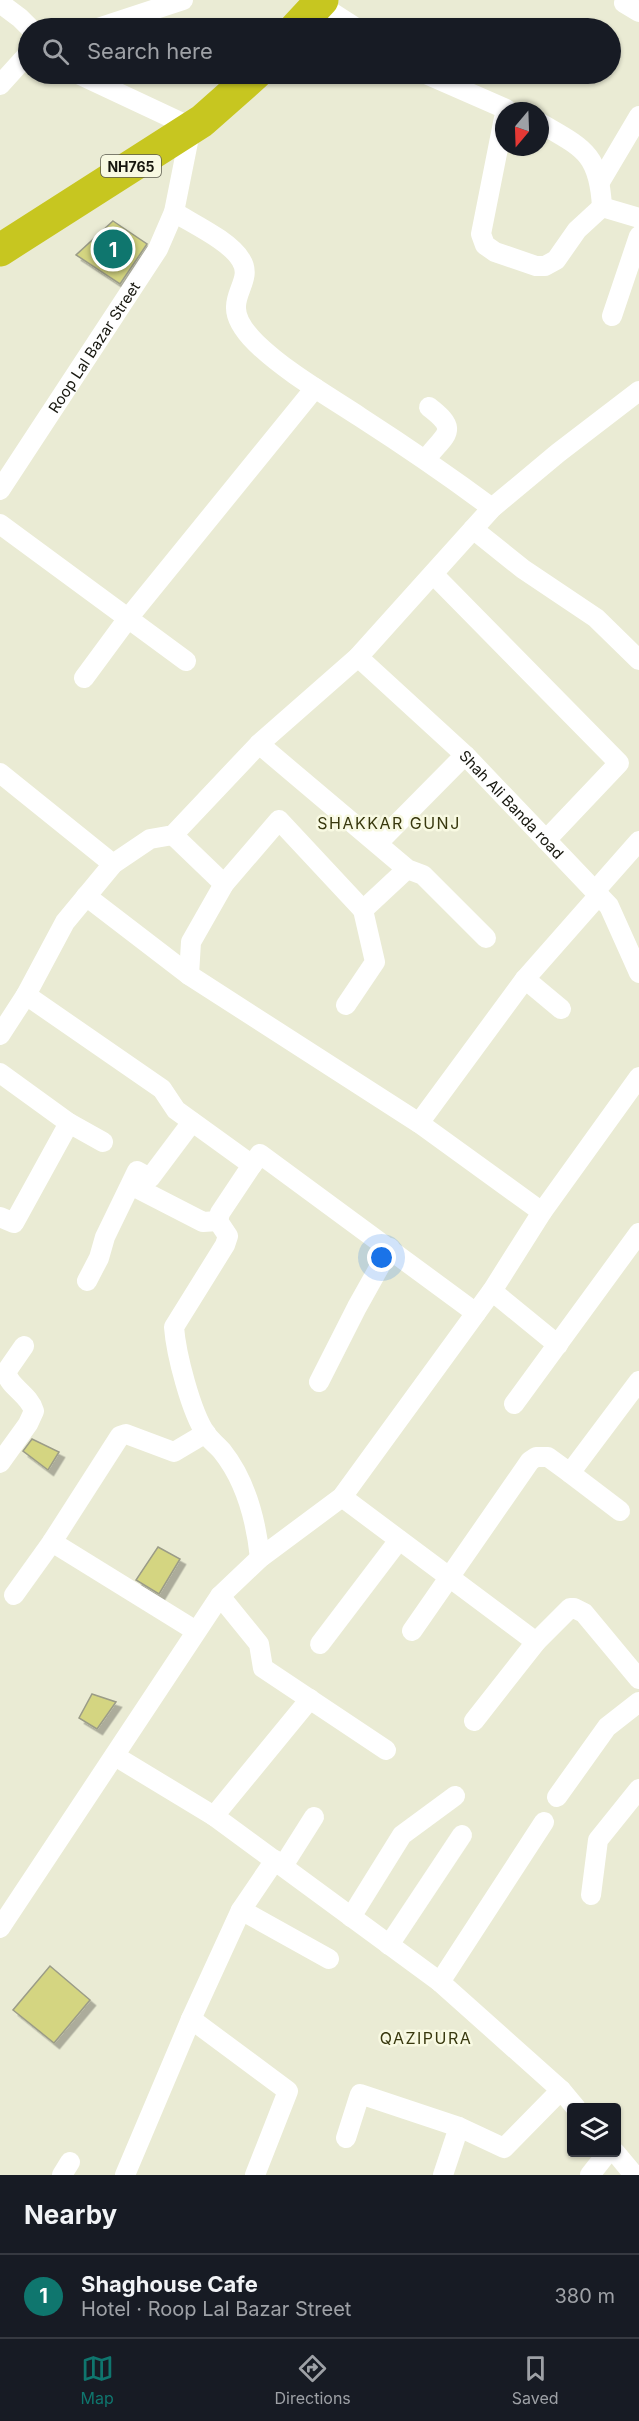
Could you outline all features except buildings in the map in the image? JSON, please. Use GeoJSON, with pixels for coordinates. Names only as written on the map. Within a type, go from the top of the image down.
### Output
{"type":"FeatureCollection","features":[{"type":"Feature","properties":{"kind":"highway","name":"NH765"},"geometry":{"type":"LineString","coordinates":[[0,249],[202,121],[244,84]]}},
{"type":"Feature","properties":{"kind":"street"},"geometry":{"type":"LineString","coordinates":[[128,18],[183,0]]}},
{"type":"Feature","properties":{"kind":"street"},"geometry":{"type":"LineString","coordinates":[[0,3],[20,18]]}},
{"type":"Feature","properties":{"kind":"street"},"geometry":{"type":"LineString","coordinates":[[308,10],[329,18]]}},
{"type":"Feature","properties":{"kind":"street"},"geometry":{"type":"LineString","coordinates":[[0,85],[18,65]]}},
{"type":"Feature","properties":{"kind":"street"},"geometry":{"type":"LineString","coordinates":[[99,84],[191,127]]}},
{"type":"Feature","properties":{"kind":"street"},"geometry":{"type":"LineString","coordinates":[[447,84],[495,107]]}},
{"type":"Feature","properties":{"kind":"street"},"geometry":{"type":"LineString","coordinates":[[600,182],[639,116]]}},
{"type":"Feature","properties":{"kind":"street","name":"Roop Lal Bazar Street"},"geometry":{"type":"LineString","coordinates":[[0,490],[158,249],[174,213],[191,127]]}},
{"type":"Feature","properties":{"kind":"street"},"geometry":{"type":"LineString","coordinates":[[549,128],[578,144],[594,164],[600,182],[602,207]]}},
{"type":"Feature","properties":{"kind":"street"},"geometry":{"type":"LineString","coordinates":[[497,156],[481,234],[485,245],[503,256],[536,266],[545,266],[556,260],[577,230],[602,207]]}},
{"type":"Feature","properties":{"kind":"street"},"geometry":{"type":"LineString","coordinates":[[602,207],[639,218]]}},
{"type":"Feature","properties":{"kind":"street"},"geometry":{"type":"LineString","coordinates":[[174,213],[235,250],[243,262],[245,275],[236,307],[240,323],[253,341],[315,388],[426,459],[492,508]]}},
{"type":"Feature","properties":{"kind":"street"},"geometry":{"type":"LineString","coordinates":[[612,316],[639,236]]}},
{"type":"Feature","properties":{"kind":"street"},"geometry":{"type":"LineString","coordinates":[[84,678],[129,617],[315,388]]}},
{"type":"Feature","properties":{"kind":"street"},"geometry":{"type":"LineString","coordinates":[[0,1035],[26,995],[65,922],[113,864],[150,839],[173,835],[259,744],[358,657],[492,508],[558,453],[639,391]]}},
{"type":"Feature","properties":{"kind":"street"},"geometry":{"type":"LineString","coordinates":[[426,459],[448,430],[444,418],[429,407]]}},
{"type":"Feature","properties":{"kind":"street"},"geometry":{"type":"LineString","coordinates":[[0,524],[186,661]]}},
{"type":"Feature","properties":{"kind":"street"},"geometry":{"type":"LineString","coordinates":[[473,529],[523,569],[596,618],[639,660]]}},
{"type":"Feature","properties":{"kind":"street"},"geometry":{"type":"LineString","coordinates":[[434,575],[619,763],[546,840]]}},
{"type":"Feature","properties":{"kind":"street","name":"Shah Ali Banda road"},"geometry":{"type":"LineString","coordinates":[[358,657],[465,755],[609,906],[639,973]]}},
{"type":"Feature","properties":{"kind":"street"},"geometry":{"type":"LineString","coordinates":[[259,744],[407,869],[423,875],[486,938]]}},
{"type":"Feature","properties":{"kind":"street"},"geometry":{"type":"LineString","coordinates":[[378,843],[465,755]]}},
{"type":"Feature","properties":{"kind":"street"},"geometry":{"type":"LineString","coordinates":[[0,773],[113,864]]}},
{"type":"Feature","properties":{"kind":"street"},"geometry":{"type":"LineString","coordinates":[[189,975],[191,942],[224,884],[279,820],[363,910],[375,962],[346,1005]]}},
{"type":"Feature","properties":{"kind":"street"},"geometry":{"type":"LineString","coordinates":[[173,835],[224,884]]}},
{"type":"Feature","properties":{"kind":"street"},"geometry":{"type":"LineString","coordinates":[[419,1123],[525,979],[639,841]]}},
{"type":"Feature","properties":{"kind":"street"},"geometry":{"type":"LineString","coordinates":[[363,910],[407,869]]}},
{"type":"Feature","properties":{"kind":"street"},"geometry":{"type":"LineString","coordinates":[[86,896],[189,975],[419,1123],[542,1212]]}},
{"type":"Feature","properties":{"kind":"street"},"geometry":{"type":"LineString","coordinates":[[525,979],[561,1009]]}},
{"type":"Feature","properties":{"kind":"street"},"geometry":{"type":"LineString","coordinates":[[26,995],[162,1089],[176,1110],[252,1165]]}},
{"type":"Feature","properties":{"kind":"street"},"geometry":{"type":"LineString","coordinates":[[0,1073],[69,1123],[103,1142]]}},
{"type":"Feature","properties":{"kind":"street"},"geometry":{"type":"LineString","coordinates":[[0,1928],[220,1596],[261,1558],[342,1497],[492,1291],[542,1212],[639,1077]]}},
{"type":"Feature","properties":{"kind":"street"},"geometry":{"type":"LineString","coordinates":[[87,1281],[99,1258],[105,1237],[137,1171],[150,1178],[192,1122]]}},
{"type":"Feature","properties":{"kind":"street"},"geometry":{"type":"LineString","coordinates":[[0,1217],[14,1223],[69,1123]]}},
{"type":"Feature","properties":{"kind":"street"},"geometry":{"type":"LineString","coordinates":[[261,1558],[253,1513],[244,1491],[222,1451],[206,1433],[186,1387],[174,1328],[225,1245],[228,1236],[218,1221],[220,1213],[260,1154],[476,1313]]}},
{"type":"Feature","properties":{"kind":"street"},"geometry":{"type":"LineString","coordinates":[[130,1185],[203,1222],[218,1221]]}},
{"type":"Feature","properties":{"kind":"street"},"geometry":{"type":"LineString","coordinates":[[514,1404],[639,1233]]}},
{"type":"Feature","properties":{"kind":"street"},"geometry":{"type":"LineString","coordinates":[[319,1382],[357,1306],[390,1248]]}},
{"type":"Feature","properties":{"kind":"street"},"geometry":{"type":"LineString","coordinates":[[492,1291],[558,1345]]}},
{"type":"Feature","properties":{"kind":"street"},"geometry":{"type":"LineString","coordinates":[[0,1463],[28,1424],[34,1411],[31,1400],[7,1378],[6,1372],[24,1346]]}},
{"type":"Feature","properties":{"kind":"street"},"geometry":{"type":"LineString","coordinates":[[570,1473],[639,1381]]}},
{"type":"Feature","properties":{"kind":"street"},"geometry":{"type":"LineString","coordinates":[[14,1595],[52,1542],[121,1435],[126,1434],[174,1452],[206,1433]]}},
{"type":"Feature","properties":{"kind":"street"},"geometry":{"type":"LineString","coordinates":[[412,1631],[530,1461],[536,1457],[548,1457],[620,1511]]}},
{"type":"Feature","properties":{"kind":"street"},"geometry":{"type":"LineString","coordinates":[[342,1497],[536,1642]]}},
{"type":"Feature","properties":{"kind":"street"},"geometry":{"type":"LineString","coordinates":[[320,1644],[399,1540]]}},
{"type":"Feature","properties":{"kind":"street"},"geometry":{"type":"LineString","coordinates":[[52,1542],[196,1631]]}},
{"type":"Feature","properties":{"kind":"street"},"geometry":{"type":"LineString","coordinates":[[220,1596],[259,1644],[263,1668],[386,1750]]}},
{"type":"Feature","properties":{"kind":"street"},"geometry":{"type":"LineString","coordinates":[[474,1722],[536,1642],[565,1611],[574,1608],[579,1609],[639,1679]]}},
{"type":"Feature","properties":{"kind":"street"},"geometry":{"type":"LineString","coordinates":[[214,1816],[310,1699]]}},
{"type":"Feature","properties":{"kind":"street"},"geometry":{"type":"LineString","coordinates":[[557,1797],[607,1727],[639,1702]]}},
{"type":"Feature","properties":{"kind":"street"},"geometry":{"type":"LineString","coordinates":[[115,1756],[214,1816],[440,1982],[561,2090],[572,2103]]}},
{"type":"Feature","properties":{"kind":"street"},"geometry":{"type":"LineString","coordinates":[[591,1895],[598,1840],[639,1789]]}},
{"type":"Feature","properties":{"kind":"street"},"geometry":{"type":"LineString","coordinates":[[351,1917],[402,1835],[455,1796]]}},
{"type":"Feature","properties":{"kind":"street"},"geometry":{"type":"LineString","coordinates":[[124,2175],[241,1910],[314,1817]]}},
{"type":"Feature","properties":{"kind":"street"},"geometry":{"type":"LineString","coordinates":[[440,1982],[544,1822]]}},
{"type":"Feature","properties":{"kind":"street"},"geometry":{"type":"LineString","coordinates":[[389,1945],[462,1835]]}},
{"type":"Feature","properties":{"kind":"street"},"geometry":{"type":"LineString","coordinates":[[241,1910],[329,1959]]}},
{"type":"Feature","properties":{"kind":"street"},"geometry":{"type":"LineString","coordinates":[[191,2019],[288,2091],[255,2175]]}},
{"type":"Feature","properties":{"kind":"street"},"geometry":{"type":"LineString","coordinates":[[346,2138],[360,2094],[459,2127],[504,2148],[561,2090]]}},
{"type":"Feature","properties":{"kind":"street"},"geometry":{"type":"LineString","coordinates":[[443,2175],[459,2127]]}},
{"type":"Feature","properties":{"kind":"street"},"geometry":{"type":"LineString","coordinates":[[590,2175],[604,2157]]}},
{"type":"Feature","properties":{"kind":"street"},"geometry":{"type":"LineString","coordinates":[[619,2157],[634,2175]]}},
{"type":"Feature","properties":{"kind":"place","name":"Shaghouse Cafe"},"geometry":{"type":"Point","coordinates":[113,249]}},
{"type":"Feature","properties":{"kind":"district","name":"SHAKKAR GUNJ"},"geometry":{"type":"Point","coordinates":[389,823]}},
{"type":"Feature","properties":{"kind":"district","name":"QAZIPURA"},"geometry":{"type":"Point","coordinates":[426,2038]}}]}
